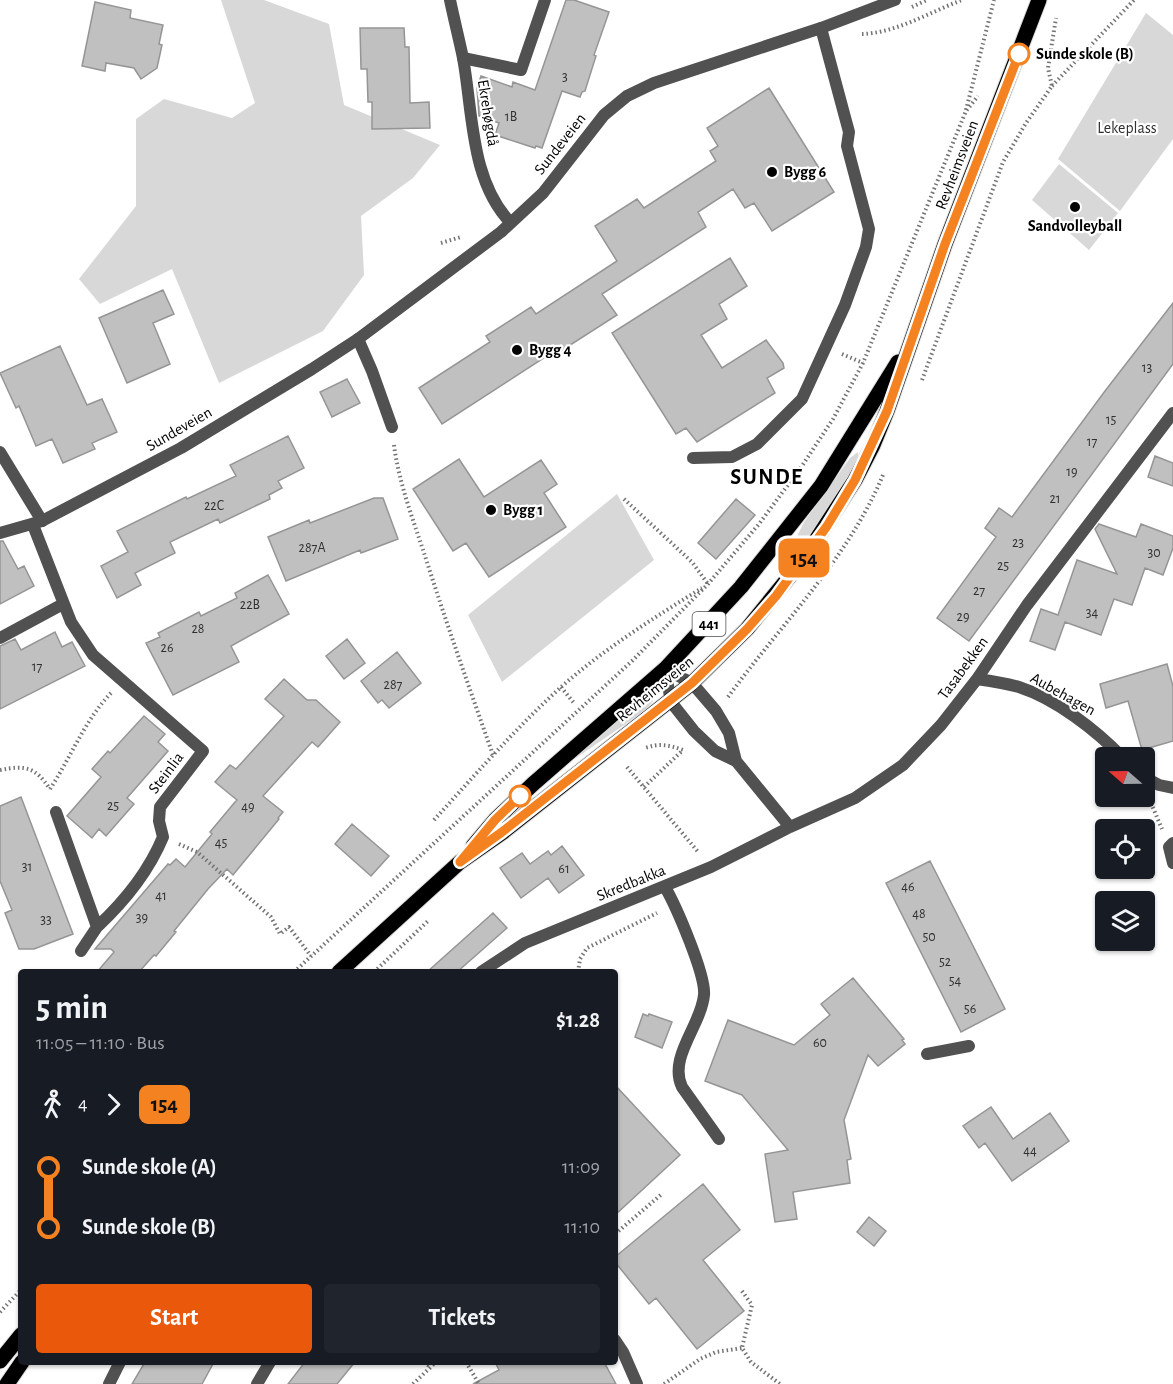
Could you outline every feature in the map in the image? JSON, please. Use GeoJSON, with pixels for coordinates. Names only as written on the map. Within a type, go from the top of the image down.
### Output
{"type":"FeatureCollection","features":[{"type":"Feature","properties":{"kind":"main road","name":"Revheimsveien"},"geometry":{"type":"LineString","coordinates":[[342,969],[460,862],[671,702],[692,683],[719,658],[769,604],[827,526],[855,480],[887,411],[909,344],[1039,0]]}},
{"type":"Feature","properties":{"kind":"main road","name":"Revheimsveien"},"geometry":{"type":"LineString","coordinates":[[460,862],[495,820],[665,669],[710,623],[784,535],[832,469],[909,344]]}},
{"type":"Feature","properties":{"kind":"main road"},"geometry":{"type":"LineString","coordinates":[[0,1361],[18,1339]]}},
{"type":"Feature","properties":{"kind":"main road"},"geometry":{"type":"LineString","coordinates":[[8,1384],[20,1365]]}},
{"type":"Feature","properties":{"kind":"street","name":"Ekrehøgdå"},"geometry":{"type":"LineString","coordinates":[[450,0],[463,58],[479,166],[498,210],[511,223]]}},
{"type":"Feature","properties":{"kind":"street"},"geometry":{"type":"LineString","coordinates":[[463,58],[521,70],[545,0]]}},
{"type":"Feature","properties":{"kind":"street","name":"Sundeveien"},"geometry":{"type":"LineString","coordinates":[[0,533],[38,523],[182,448],[358,339],[511,223],[543,193],[604,115],[627,96],[654,83],[821,28],[870,5],[895,0]]}},
{"type":"Feature","properties":{"kind":"street"},"geometry":{"type":"LineString","coordinates":[[693,458],[732,457],[757,444],[802,399],[845,305],[866,247],[869,229],[847,146],[849,132],[821,28]]}},
{"type":"Feature","properties":{"kind":"street"},"geometry":{"type":"LineString","coordinates":[[358,339],[392,428]]}},
{"type":"Feature","properties":{"kind":"street","name":"Tasabekken"},"geometry":{"type":"LineString","coordinates":[[790,827],[855,798],[903,765],[941,725],[977,680],[1027,605],[1173,412]]}},
{"type":"Feature","properties":{"kind":"street"},"geometry":{"type":"LineString","coordinates":[[0,452],[38,523]]}},
{"type":"Feature","properties":{"kind":"street","name":"Steinlia"},"geometry":{"type":"LineString","coordinates":[[38,523],[63,604],[71,622],[93,655],[203,751],[160,807],[159,821],[163,837]]}},
{"type":"Feature","properties":{"kind":"street"},"geometry":{"type":"LineString","coordinates":[[0,638],[63,604]]}},
{"type":"Feature","properties":{"kind":"street"},"geometry":{"type":"LineString","coordinates":[[665,669],[692,683],[716,711],[729,734],[736,761],[790,827]]}},
{"type":"Feature","properties":{"kind":"street"},"geometry":{"type":"LineString","coordinates":[[665,669],[671,702],[694,731],[715,751],[736,761]]}},
{"type":"Feature","properties":{"kind":"street","name":"Aubehagen"},"geometry":{"type":"LineString","coordinates":[[977,680],[1020,687],[1071,714],[1102,735],[1113,747]]}},
{"type":"Feature","properties":{"kind":"street"},"geometry":{"type":"LineString","coordinates":[[1155,783],[1173,788]]}},
{"type":"Feature","properties":{"kind":"street"},"geometry":{"type":"LineString","coordinates":[[56,812],[97,927]]}},
{"type":"Feature","properties":{"kind":"street","name":"Skredbakka"},"geometry":{"type":"LineString","coordinates":[[487,969],[525,944],[711,867],[790,827]]}},
{"type":"Feature","properties":{"kind":"street"},"geometry":{"type":"LineString","coordinates":[[81,951],[97,927],[121,905],[145,872],[163,837]]}},
{"type":"Feature","properties":{"kind":"street"},"geometry":{"type":"LineString","coordinates":[[1171,845],[1173,863]]}},
{"type":"Feature","properties":{"kind":"street"},"geometry":{"type":"LineString","coordinates":[[665,887],[675,904],[700,972],[704,994],[677,1071],[678,1078],[719,1138]]}},
{"type":"Feature","properties":{"kind":"street"},"geometry":{"type":"LineString","coordinates":[[927,1054],[969,1046]]}},
{"type":"Feature","properties":{"kind":"street"},"geometry":{"type":"LineString","coordinates":[[618,1344],[637,1384]]}},
{"type":"Feature","properties":{"kind":"street"},"geometry":{"type":"LineString","coordinates":[[109,1384],[118,1365]]}},
{"type":"Feature","properties":{"kind":"street"},"geometry":{"type":"LineString","coordinates":[[256,1384],[268,1365]]}},
{"type":"Feature","properties":{"kind":"path"},"geometry":{"type":"LineString","coordinates":[[857,34],[874,33],[962,0]]}},
{"type":"Feature","properties":{"kind":"path"},"geometry":{"type":"LineString","coordinates":[[297,969],[633,661],[708,584],[759,524],[802,466],[832,419],[863,363],[966,111],[994,0]]}},
{"type":"Feature","properties":{"kind":"path"},"geometry":{"type":"LineString","coordinates":[[1052,86],[1134,0]]}},
{"type":"Feature","properties":{"kind":"path"},"geometry":{"type":"LineString","coordinates":[[966,111],[977,98],[981,87]]}},
{"type":"Feature","properties":{"kind":"path"},"geometry":{"type":"LineString","coordinates":[[392,428],[397,468],[450,636],[493,755]]}},
{"type":"Feature","properties":{"kind":"path"},"geometry":{"type":"LineString","coordinates":[[624,499],[692,562],[708,584]]}},
{"type":"Feature","properties":{"kind":"path"},"geometry":{"type":"LineString","coordinates":[[434,820],[493,755],[561,687],[629,635],[708,584]]}},
{"type":"Feature","properties":{"kind":"path"},"geometry":{"type":"LineString","coordinates":[[50,789],[96,709],[122,682]]}},
{"type":"Feature","properties":{"kind":"path"},"geometry":{"type":"LineString","coordinates":[[561,687],[574,703]]}},
{"type":"Feature","properties":{"kind":"path"},"geometry":{"type":"LineString","coordinates":[[644,786],[683,750]]}},
{"type":"Feature","properties":{"kind":"path"},"geometry":{"type":"LineString","coordinates":[[627,766],[711,867]]}},
{"type":"Feature","properties":{"kind":"path"},"geometry":{"type":"LineString","coordinates":[[0,770],[28,767],[40,774],[50,789],[56,812]]}},
{"type":"Feature","properties":{"kind":"path"},"geometry":{"type":"LineString","coordinates":[[1154,807],[1171,845]]}},
{"type":"Feature","properties":{"kind":"path"},"geometry":{"type":"LineString","coordinates":[[163,837],[197,852],[271,917],[280,934],[289,927],[311,956]]}},
{"type":"Feature","properties":{"kind":"path"},"geometry":{"type":"LineString","coordinates":[[618,1231],[663,1193]]}},
{"type":"Feature","properties":{"kind":"path"},"geometry":{"type":"LineString","coordinates":[[742,1291],[752,1305],[742,1348],[752,1362],[780,1384]]}},
{"type":"Feature","properties":{"kind":"path"},"geometry":{"type":"LineString","coordinates":[[0,1312],[18,1293]]}},
{"type":"Feature","properties":{"kind":"path"},"geometry":{"type":"LineString","coordinates":[[664,1384],[700,1359],[716,1352],[742,1348]]}},
{"type":"Feature","properties":{"kind":"path"},"geometry":{"type":"LineString","coordinates":[[468,1365],[478,1384]]}},
{"type":"Feature","properties":{"kind":"path"},"geometry":{"type":"LineString","coordinates":[[412,1384],[429,1366]]}},
{"type":"Feature","properties":{"kind":"green space"},"geometry":{"type":"Polygon","coordinates":[[[221,0],[264,0],[329,24],[344,105],[440,145],[413,178],[361,216],[364,275],[323,331],[219,383],[172,269],[100,304],[79,279],[136,206],[136,119],[164,99],[232,118],[255,103],[221,0]]]}},
{"type":"Feature","properties":{"kind":"green space","name":"Lekeplass"},"geometry":{"type":"Polygon","coordinates":[[[1146,13],[1173,35],[1173,139],[1120,211],[1058,159],[1146,13]]]}},
{"type":"Feature","properties":{"kind":"green space","name":"Sandvolleyball"},"geometry":{"type":"Polygon","coordinates":[[[1059,164],[1118,213],[1089,250],[1032,200],[1059,164]]]}},
{"type":"Feature","properties":{"kind":"green space"},"geometry":{"type":"Polygon","coordinates":[[[858,452],[858,460],[812,535],[785,567],[784,563],[804,522],[850,458],[858,452]]]}},
{"type":"Feature","properties":{"kind":"green space"},"geometry":{"type":"Polygon","coordinates":[[[617,494],[654,560],[502,682],[468,615],[617,494]]]}},
{"type":"Feature","properties":{"kind":"green space"},"geometry":{"type":"Polygon","coordinates":[[[649,697],[653,701],[646,710],[570,760],[635,703],[649,697]]]}},
{"type":"Feature","properties":{"kind":"building"},"geometry":{"type":"Polygon","coordinates":[[[566,0],[574,0],[609,12],[594,55],[596,56],[585,91],[580,97],[562,91],[542,148],[536,146],[535,148],[495,135],[499,123],[479,116],[477,88],[481,76],[512,87],[513,82],[535,90],[566,0]]]}},
{"type":"Feature","properties":{"kind":"building"},"geometry":{"type":"Polygon","coordinates":[[[95,2],[131,10],[130,18],[163,25],[157,68],[141,79],[134,68],[106,63],[105,71],[82,66],[95,2]]]}},
{"type":"Feature","properties":{"kind":"building"},"geometry":{"type":"Polygon","coordinates":[[[360,28],[404,28],[405,47],[409,47],[410,103],[429,102],[430,128],[372,129],[372,102],[368,102],[367,69],[361,69],[360,28]]]}},
{"type":"Feature","properties":{"kind":"building"},"geometry":{"type":"Polygon","coordinates":[[[769,88],[834,192],[772,231],[754,203],[745,208],[733,189],[698,212],[706,227],[602,294],[617,315],[561,351],[559,348],[442,424],[419,388],[490,342],[486,336],[531,307],[536,314],[617,261],[595,226],[637,199],[644,208],[716,161],[710,151],[718,146],[707,128],[769,88]]]}},
{"type":"Feature","properties":{"kind":"building"},"geometry":{"type":"Polygon","coordinates":[[[730,258],[747,286],[719,304],[727,319],[701,335],[722,368],[766,340],[783,363],[784,368],[767,378],[775,393],[697,442],[686,428],[676,434],[612,333],[730,258]]]}},
{"type":"Feature","properties":{"kind":"building"},"geometry":{"type":"Polygon","coordinates":[[[163,290],[174,314],[153,323],[170,364],[127,383],[99,318],[163,290]]]}},
{"type":"Feature","properties":{"kind":"building"},"geometry":{"type":"Polygon","coordinates":[[[1173,303],[1173,364],[969,641],[937,618],[996,537],[985,528],[999,508],[1012,517],[1173,303]]]}},
{"type":"Feature","properties":{"kind":"building"},"geometry":{"type":"Polygon","coordinates":[[[60,346],[87,405],[102,399],[117,432],[92,443],[95,449],[63,463],[52,439],[36,446],[19,406],[16,408],[0,373],[60,346]]]}},
{"type":"Feature","properties":{"kind":"building"},"geometry":{"type":"Polygon","coordinates":[[[347,379],[360,403],[332,417],[320,392],[347,379]]]}},
{"type":"Feature","properties":{"kind":"building"},"geometry":{"type":"Polygon","coordinates":[[[288,436],[304,468],[278,481],[282,488],[269,495],[270,499],[220,523],[218,519],[170,542],[175,553],[135,573],[141,585],[117,598],[101,566],[128,552],[117,531],[186,497],[187,499],[236,476],[230,465],[288,436]]]}},
{"type":"Feature","properties":{"kind":"building"},"geometry":{"type":"Polygon","coordinates":[[[1155,456],[1173,463],[1173,486],[1148,477],[1155,456]]]}},
{"type":"Feature","properties":{"kind":"building","name":"Bygg 1"},"geometry":{"type":"Polygon","coordinates":[[[459,459],[484,497],[541,460],[557,484],[544,493],[566,527],[489,577],[466,543],[453,551],[413,489],[459,459]]]}},
{"type":"Feature","properties":{"kind":"building"},"geometry":{"type":"Polygon","coordinates":[[[374,498],[383,498],[398,539],[361,553],[360,550],[286,581],[268,537],[374,498]]]}},
{"type":"Feature","properties":{"kind":"building"},"geometry":{"type":"Polygon","coordinates":[[[736,499],[755,515],[716,559],[698,543],[736,499]]]}},
{"type":"Feature","properties":{"kind":"building"},"geometry":{"type":"Polygon","coordinates":[[[1099,524],[1136,537],[1141,524],[1173,536],[1173,548],[1163,575],[1145,568],[1132,605],[1114,599],[1101,635],[1065,622],[1055,650],[1030,641],[1041,609],[1058,615],[1077,560],[1117,574],[1095,529],[1099,524]]]}},
{"type":"Feature","properties":{"kind":"building"},"geometry":{"type":"Polygon","coordinates":[[[0,541],[3,541],[18,569],[24,566],[34,586],[0,604],[0,541]]]}},
{"type":"Feature","properties":{"kind":"building"},"geometry":{"type":"Polygon","coordinates":[[[268,575],[289,614],[231,646],[239,662],[173,695],[146,643],[160,637],[158,633],[199,612],[201,616],[237,598],[235,593],[268,575]]]}},
{"type":"Feature","properties":{"kind":"building"},"geometry":{"type":"Polygon","coordinates":[[[55,632],[62,647],[72,642],[85,666],[0,709],[0,646],[15,639],[21,650],[55,632]]]}},
{"type":"Feature","properties":{"kind":"building"},"geometry":{"type":"Polygon","coordinates":[[[347,639],[365,663],[344,679],[326,656],[347,639]]]}},
{"type":"Feature","properties":{"kind":"building"},"geometry":{"type":"Polygon","coordinates":[[[397,652],[421,683],[389,708],[382,700],[378,703],[361,681],[397,652]]]}},
{"type":"Feature","properties":{"kind":"building"},"geometry":{"type":"Polygon","coordinates":[[[1167,664],[1173,686],[1173,741],[1152,747],[1141,747],[1128,701],[1106,708],[1100,684],[1167,664]]]}},
{"type":"Feature","properties":{"kind":"building"},"geometry":{"type":"Polygon","coordinates":[[[284,679],[307,700],[316,700],[340,722],[318,747],[312,742],[263,796],[283,812],[279,819],[233,875],[227,869],[208,889],[156,956],[154,955],[142,969],[100,969],[114,952],[111,949],[95,949],[168,864],[170,865],[176,859],[185,867],[237,800],[215,782],[230,765],[236,769],[284,716],[265,699],[284,679]]]}},
{"type":"Feature","properties":{"kind":"building"},"geometry":{"type":"Polygon","coordinates":[[[144,716],[165,734],[158,742],[168,751],[127,798],[134,804],[106,836],[99,829],[92,838],[67,816],[101,777],[92,769],[144,716]]]}},
{"type":"Feature","properties":{"kind":"building"},"geometry":{"type":"Polygon","coordinates":[[[21,797],[73,934],[34,949],[19,949],[5,913],[12,910],[0,881],[0,806],[21,797]]]}},
{"type":"Feature","properties":{"kind":"building"},"geometry":{"type":"Polygon","coordinates":[[[352,824],[389,856],[371,876],[335,844],[352,824]]]}},
{"type":"Feature","properties":{"kind":"building"},"geometry":{"type":"Polygon","coordinates":[[[562,846],[584,875],[559,893],[548,878],[521,898],[500,868],[522,853],[530,864],[548,851],[551,855],[562,846]]]}},
{"type":"Feature","properties":{"kind":"building"},"geometry":{"type":"Polygon","coordinates":[[[930,861],[1005,1009],[961,1032],[886,883],[930,861]]]}},
{"type":"Feature","properties":{"kind":"building"},"geometry":{"type":"Polygon","coordinates":[[[493,913],[507,928],[460,969],[430,969],[493,913]]]}},
{"type":"Feature","properties":{"kind":"building"},"geometry":{"type":"Polygon","coordinates":[[[853,978],[904,1039],[902,1040],[905,1044],[878,1066],[868,1055],[844,1120],[851,1159],[847,1160],[850,1183],[793,1192],[797,1219],[775,1222],[765,1154],[788,1150],[742,1095],[705,1081],[728,1020],[794,1045],[830,1015],[821,1004],[853,978]]]}},
{"type":"Feature","properties":{"kind":"building"},"geometry":{"type":"Polygon","coordinates":[[[643,1014],[672,1022],[662,1048],[635,1037],[643,1014]]]}},
{"type":"Feature","properties":{"kind":"building"},"geometry":{"type":"Polygon","coordinates":[[[618,1088],[680,1155],[618,1212],[618,1088]]]}},
{"type":"Feature","properties":{"kind":"building"},"geometry":{"type":"Polygon","coordinates":[[[991,1107],[1013,1139],[1050,1113],[1069,1141],[1012,1181],[985,1143],[979,1148],[963,1126],[991,1107]]]}},
{"type":"Feature","properties":{"kind":"building"},"geometry":{"type":"Polygon","coordinates":[[[703,1184],[740,1230],[703,1260],[744,1311],[697,1349],[656,1298],[649,1304],[618,1266],[618,1255],[703,1184]]]}},
{"type":"Feature","properties":{"kind":"building"},"geometry":{"type":"Polygon","coordinates":[[[869,1217],[886,1231],[874,1246],[857,1232],[869,1217]]]}},
{"type":"Feature","properties":{"kind":"building"},"geometry":{"type":"Polygon","coordinates":[[[143,1365],[212,1365],[202,1384],[132,1384],[143,1365]]]}},
{"type":"Feature","properties":{"kind":"building"},"geometry":{"type":"Polygon","coordinates":[[[303,1365],[353,1365],[337,1384],[288,1384],[303,1365]]]}},
{"type":"Feature","properties":{"kind":"building"},"geometry":{"type":"Polygon","coordinates":[[[496,1365],[606,1365],[616,1384],[473,1384],[499,1370],[496,1365]]]}},
{"type":"Feature","properties":{"kind":"bus line","name":"154"},"geometry":{"type":"LineString","coordinates":[[520,796],[495,820],[460,862],[671,702],[692,683],[719,658],[776,596],[827,526],[855,480],[887,411],[945,244],[1019,54]]}},
{"type":"Feature","properties":{"kind":"place","name":"Sunde skole (B)"},"geometry":{"type":"Point","coordinates":[1019,54]}},
{"type":"Feature","properties":{"kind":"place","name":"Bygg 6"},"geometry":{"type":"Point","coordinates":[772,172]}},
{"type":"Feature","properties":{"kind":"place","name":"Sandvolleyball"},"geometry":{"type":"Point","coordinates":[1075,207]}},
{"type":"Feature","properties":{"kind":"place","name":"Bygg 4"},"geometry":{"type":"Point","coordinates":[517,350]}},
{"type":"Feature","properties":{"kind":"place","name":"Bygg 1"},"geometry":{"type":"Point","coordinates":[491,510]}},
{"type":"Feature","properties":{"kind":"district","name":"SUNDE"},"geometry":{"type":"Point","coordinates":[767,477]}}]}
